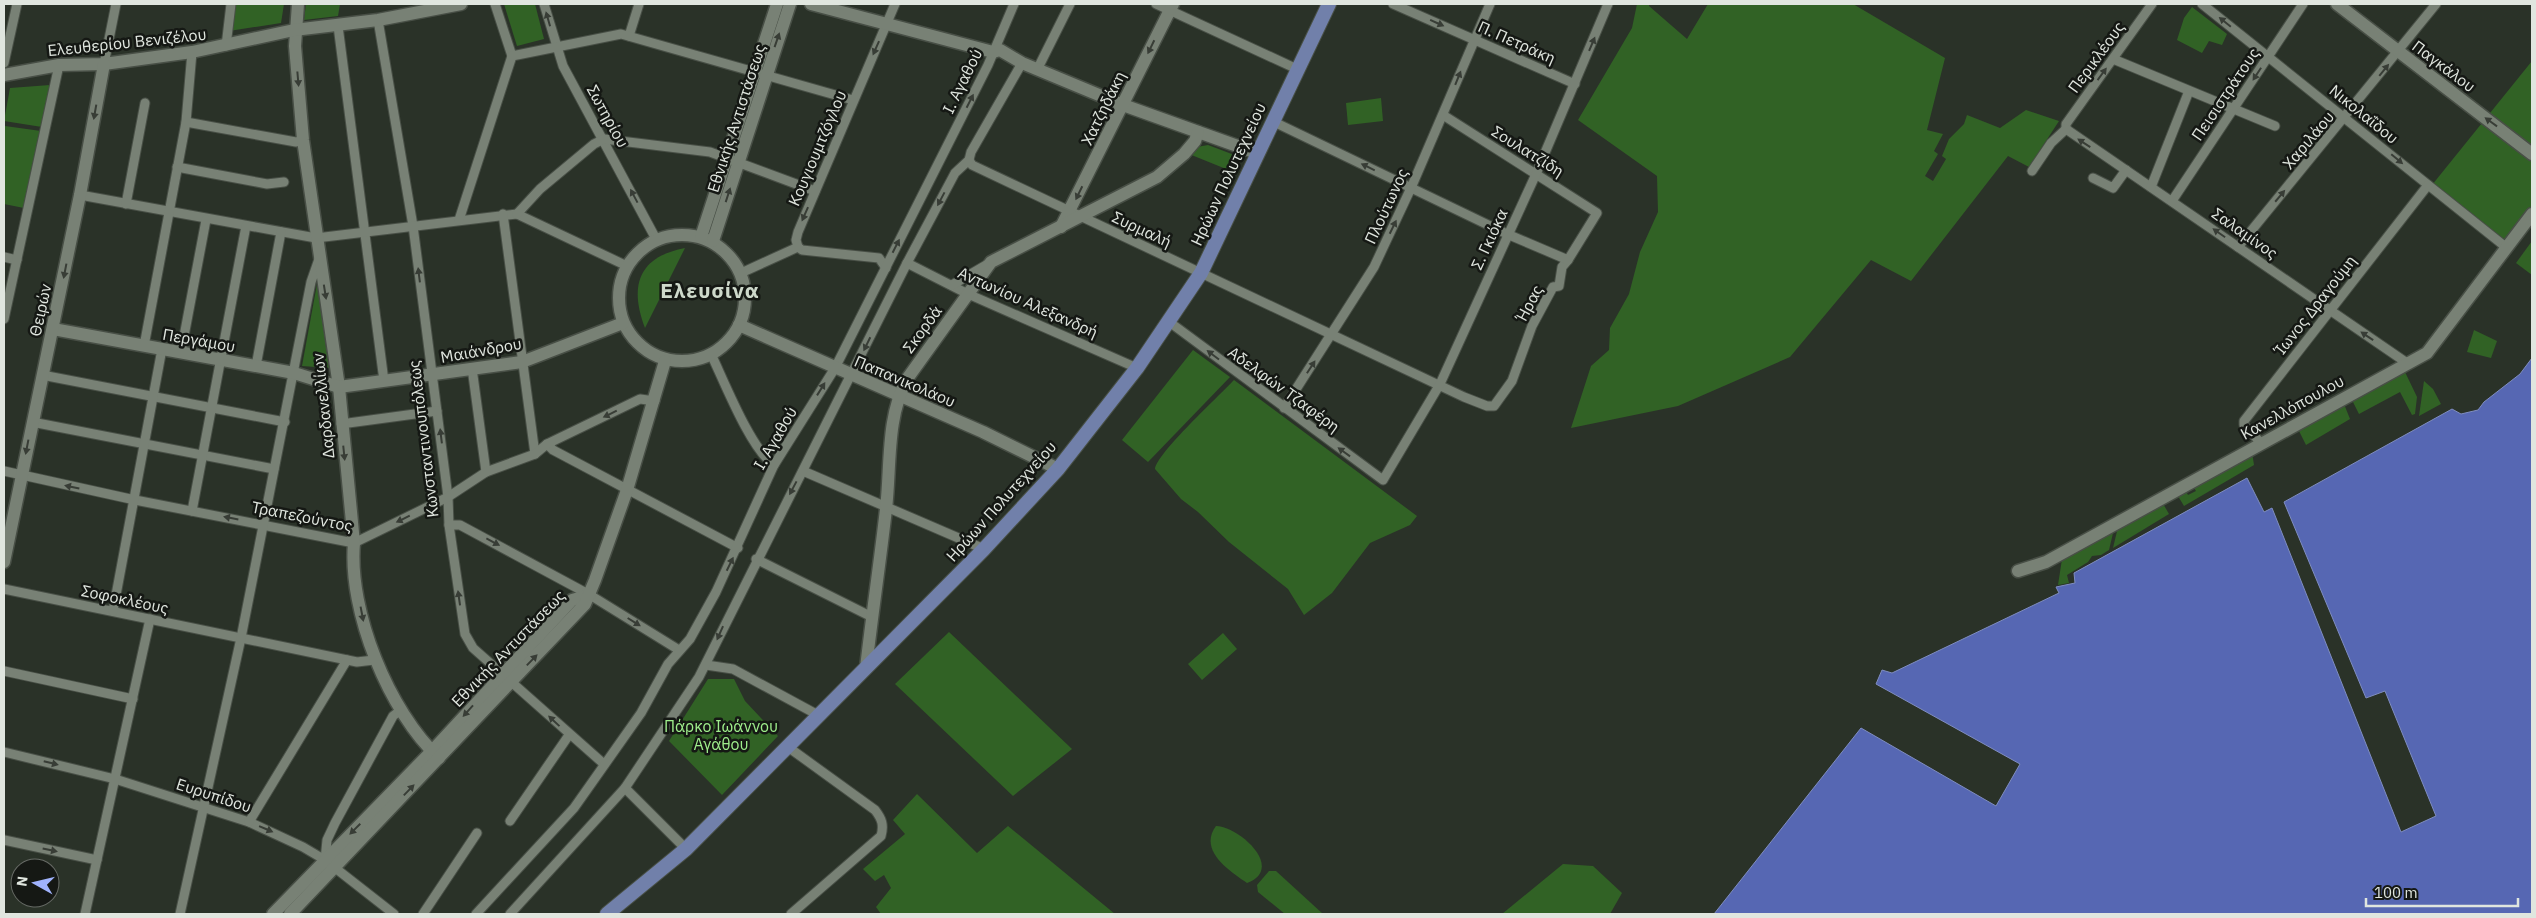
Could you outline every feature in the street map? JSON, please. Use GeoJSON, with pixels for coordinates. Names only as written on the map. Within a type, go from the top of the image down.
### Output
{"type":"FeatureCollection","features":[{"type":"Feature","properties":{"kind":"main road","name":"Ηρώων Πολυτεχνείου"},"geometry":{"type":"LineString","coordinates":[[608,914],[686,849],[984,549],[1058,469],[1137,368],[1201,273],[1329,4]]}},
{"type":"Feature","properties":{"kind":"street"},"geometry":{"type":"LineString","coordinates":[[4,63],[16,4]]}},
{"type":"Feature","properties":{"kind":"street"},"geometry":{"type":"LineString","coordinates":[[104,64],[116,4]]}},
{"type":"Feature","properties":{"kind":"street"},"geometry":{"type":"LineString","coordinates":[[226,46],[231,4]]}},
{"type":"Feature","properties":{"kind":"street","name":"Δαρδανελλίων"},"geometry":{"type":"LineString","coordinates":[[298,4],[294,30],[303,140],[339,387],[341,424],[354,543],[352,563],[374,660],[412,729],[436,754]]}},
{"type":"Feature","properties":{"kind":"street","name":"Ελευθερίου Βενιζέλου"},"geometry":{"type":"LineString","coordinates":[[4,74],[59,65],[104,64],[192,52],[294,30],[378,20],[460,4]]}},
{"type":"Feature","properties":{"kind":"street"},"geometry":{"type":"LineString","coordinates":[[459,220],[512,56],[495,4]]}},
{"type":"Feature","properties":{"kind":"street","name":"Σωτηρίου"},"geometry":{"type":"LineString","coordinates":[[544,4],[563,66],[604,139],[656,239]]}},
{"type":"Feature","properties":{"kind":"street"},"geometry":{"type":"LineString","coordinates":[[629,36],[639,4]]}},
{"type":"Feature","properties":{"kind":"street","name":"Εθνικής Αντιστάσεως"},"geometry":{"type":"LineString","coordinates":[[707,239],[760,74],[776,4]]}},
{"type":"Feature","properties":{"kind":"street","name":"Εθνικής Αντιστάσεως"},"geometry":{"type":"LineString","coordinates":[[760,74],[790,4]]}},
{"type":"Feature","properties":{"kind":"street"},"geometry":{"type":"LineString","coordinates":[[811,4],[993,52],[1000,50],[1022,62],[1123,105],[1257,153]]}},
{"type":"Feature","properties":{"kind":"street","name":"Κουγιουμτζόγλου"},"geometry":{"type":"LineString","coordinates":[[798,247],[796,240],[798,232],[895,4]]}},
{"type":"Feature","properties":{"kind":"street","name":"Ι. Αγαθού"},"geometry":{"type":"LineString","coordinates":[[476,914],[574,808],[641,713],[668,664],[690,640],[738,548],[774,465],[835,368],[886,268],[993,52],[1014,4]]}},
{"type":"Feature","properties":{"kind":"street"},"geometry":{"type":"LineString","coordinates":[[1038,68],[1070,4]]}},
{"type":"Feature","properties":{"kind":"street"},"geometry":{"type":"LineString","coordinates":[[1156,4],[1171,7],[1297,68]]}},
{"type":"Feature","properties":{"kind":"street","name":"Π. Πετράκη"},"geometry":{"type":"LineString","coordinates":[[1393,4],[1575,84]]}},
{"type":"Feature","properties":{"kind":"street","name":"Πλούτωνος"},"geometry":{"type":"LineString","coordinates":[[1284,408],[1374,267],[1412,188],[1490,4]]}},
{"type":"Feature","properties":{"kind":"street","name":"Σ. Γκιόκα"},"geometry":{"type":"LineString","coordinates":[[1383,480],[1440,384],[1536,174],[1608,4]]}},
{"type":"Feature","properties":{"kind":"street","name":"Περικλέους"},"geometry":{"type":"LineString","coordinates":[[2032,171],[2051,143],[2066,129],[2066,124],[2152,4]]}},
{"type":"Feature","properties":{"kind":"street","name":"Νικολαΐδου"},"geometry":{"type":"LineString","coordinates":[[2202,4],[2346,117],[2507,248]]}},
{"type":"Feature","properties":{"kind":"street","name":"Πεισιστράτους"},"geometry":{"type":"LineString","coordinates":[[2172,201],[2303,4]]}},
{"type":"Feature","properties":{"kind":"street","name":"Παγκάλου"},"geometry":{"type":"LineString","coordinates":[[2337,4],[2531,152]]}},
{"type":"Feature","properties":{"kind":"street","name":"Χαριλάου"},"geometry":{"type":"LineString","coordinates":[[2238,247],[2346,117],[2436,4]]}},
{"type":"Feature","properties":{"kind":"street","name":"Χατζηδάκη"},"geometry":{"type":"LineString","coordinates":[[1075,214],[1123,105],[1171,7]]}},
{"type":"Feature","properties":{"kind":"street","name":"Κωνσταντινουπόλεως"},"geometry":{"type":"LineString","coordinates":[[378,20],[413,226],[448,497],[449,526],[465,634],[473,648],[604,764]]}},
{"type":"Feature","properties":{"kind":"street"},"geometry":{"type":"LineString","coordinates":[[338,26],[363,232],[384,380]]}},
{"type":"Feature","properties":{"kind":"street"},"geometry":{"type":"LineString","coordinates":[[512,56],[621,34],[853,100]]}},
{"type":"Feature","properties":{"kind":"street"},"geometry":{"type":"LineString","coordinates":[[144,346],[186,122],[192,52]]}},
{"type":"Feature","properties":{"kind":"street"},"geometry":{"type":"LineString","coordinates":[[2113,58],[2275,126]]}},
{"type":"Feature","properties":{"kind":"street"},"geometry":{"type":"LineString","coordinates":[[510,914],[625,788],[706,666],[756,558],[803,471],[907,263],[955,173],[969,160],[979,138],[1022,62]]}},
{"type":"Feature","properties":{"kind":"street","name":"Θειρών"},"geometry":{"type":"LineString","coordinates":[[4,562],[80,195],[104,64]]}},
{"type":"Feature","properties":{"kind":"street"},"geometry":{"type":"LineString","coordinates":[[4,319],[59,65]]}},
{"type":"Feature","properties":{"kind":"street"},"geometry":{"type":"LineString","coordinates":[[2151,187],[2189,91]]}},
{"type":"Feature","properties":{"kind":"street"},"geometry":{"type":"LineString","coordinates":[[126,204],[145,103]]}},
{"type":"Feature","properties":{"kind":"street","name":"Σουλατζίδη"},"geometry":{"type":"LineString","coordinates":[[1443,116],[1597,213]]}},
{"type":"Feature","properties":{"kind":"street"},"geometry":{"type":"LineString","coordinates":[[1272,121],[1507,234],[1568,260]]}},
{"type":"Feature","properties":{"kind":"street"},"geometry":{"type":"LineString","coordinates":[[186,122],[296,142],[303,140]]}},
{"type":"Feature","properties":{"kind":"street","name":"Σαλαμίνος"},"geometry":{"type":"LineString","coordinates":[[2066,129],[2407,363]]}},
{"type":"Feature","properties":{"kind":"street","name":"Σκορδά"},"geometry":{"type":"LineString","coordinates":[[866,668],[886,507],[894,414],[898,394],[906,378],[991,262],[1061,227],[1075,214],[1157,177],[1195,142],[1198,132]]}},
{"type":"Feature","properties":{"kind":"street"},"geometry":{"type":"LineString","coordinates":[[517,214],[540,189],[594,144],[604,139],[710,152],[734,159],[815,191]]}},
{"type":"Feature","properties":{"kind":"street","name":"Συρμαλή"},"geometry":{"type":"LineString","coordinates":[[969,160],[972,165],[980,170],[1487,406]]}},
{"type":"Feature","properties":{"kind":"street"},"geometry":{"type":"LineString","coordinates":[[177,167],[267,184],[284,182]]}},
{"type":"Feature","properties":{"kind":"street"},"geometry":{"type":"LineString","coordinates":[[2093,178],[2113,188],[2126,170]]}},
{"type":"Feature","properties":{"kind":"street","name":"Ίωνος Δραγούμη"},"geometry":{"type":"LineString","coordinates":[[2261,443],[2244,425],[2244,420],[2428,185]]}},
{"type":"Feature","properties":{"kind":"street"},"geometry":{"type":"LineString","coordinates":[[80,195],[206,220],[316,238],[502,214],[517,214],[627,266]]}},
{"type":"Feature","properties":{"kind":"street","name":"Ήρας"},"geometry":{"type":"LineString","coordinates":[[1487,406],[1494,406],[1512,381],[1532,326],[1553,287],[1559,286],[1562,267],[1597,213]]}},
{"type":"Feature","properties":{"kind":"street"},"geometry":{"type":"LineString","coordinates":[[502,214],[535,454]]}},
{"type":"Feature","properties":{"kind":"street","name":"Κανελλόπουλου"},"geometry":{"type":"LineString","coordinates":[[2018,571],[2046,562],[2427,353],[2532,214]]}},
{"type":"Feature","properties":{"kind":"street"},"geometry":{"type":"LineString","coordinates":[[181,352],[206,220]]}},
{"type":"Feature","properties":{"kind":"street"},"geometry":{"type":"LineString","coordinates":[[192,511],[246,226]]}},
{"type":"Feature","properties":{"kind":"street"},"geometry":{"type":"LineString","coordinates":[[256,366],[281,232]]}},
{"type":"Feature","properties":{"kind":"street"},"geometry":{"type":"LineString","coordinates":[[676,234],[707,239],[726,252],[741,273],[745,306],[739,325],[727,342],[711,354],[695,360],[665,361],[644,349],[630,335],[623,323],[618,299],[620,280],[627,266],[641,249],[656,239],[676,234]]}},
{"type":"Feature","properties":{"kind":"street"},"geometry":{"type":"LineString","coordinates":[[741,273],[798,247],[802,250],[879,258],[886,268]]}},
{"type":"Feature","properties":{"kind":"street"},"geometry":{"type":"LineString","coordinates":[[4,258],[17,260]]}},
{"type":"Feature","properties":{"kind":"street"},"geometry":{"type":"LineString","coordinates":[[180,914],[241,638],[311,282],[320,259]]}},
{"type":"Feature","properties":{"kind":"street"},"geometry":{"type":"LineString","coordinates":[[952,285],[991,262]]}},
{"type":"Feature","properties":{"kind":"street","name":"Αντωνίου Αλεξανδρή"},"geometry":{"type":"LineString","coordinates":[[907,263],[968,294],[1137,368]]}},
{"type":"Feature","properties":{"kind":"street","name":"Αδελφών Τζαφέρη"},"geometry":{"type":"LineString","coordinates":[[1168,321],[1383,480]]}},
{"type":"Feature","properties":{"kind":"street","name":"Μαιάνδρου"},"geometry":{"type":"LineString","coordinates":[[339,387],[522,362],[623,323]]}},
{"type":"Feature","properties":{"kind":"street","name":"Παπανικολάου"},"geometry":{"type":"LineString","coordinates":[[739,325],[851,376],[898,394],[983,432],[1058,469]]}},
{"type":"Feature","properties":{"kind":"street","name":"Περγάμου"},"geometry":{"type":"LineString","coordinates":[[53,329],[294,373],[339,387]]}},
{"type":"Feature","properties":{"kind":"street"},"geometry":{"type":"LineString","coordinates":[[113,611],[162,349]]}},
{"type":"Feature","properties":{"kind":"street"},"geometry":{"type":"LineString","coordinates":[[711,354],[757,446],[768,461],[774,465]]}},
{"type":"Feature","properties":{"kind":"street","name":"Εθνικής Αντιστάσεως"},"geometry":{"type":"LineString","coordinates":[[273,914],[329,864],[436,754],[506,678],[573,617],[590,595],[627,490],[655,401],[665,361]]}},
{"type":"Feature","properties":{"kind":"street"},"geometry":{"type":"LineString","coordinates":[[472,368],[486,472]]}},
{"type":"Feature","properties":{"kind":"street"},"geometry":{"type":"LineString","coordinates":[[42,375],[285,422]]}},
{"type":"Feature","properties":{"kind":"street","name":"Τραπεζούντος"},"geometry":{"type":"LineString","coordinates":[[4,471],[135,500],[354,543],[448,497],[486,472],[535,454],[547,444],[640,399],[655,401]]}},
{"type":"Feature","properties":{"kind":"street"},"geometry":{"type":"LineString","coordinates":[[341,424],[437,411]]}},
{"type":"Feature","properties":{"kind":"street"},"geometry":{"type":"LineString","coordinates":[[32,422],[274,469]]}},
{"type":"Feature","properties":{"kind":"street"},"geometry":{"type":"LineString","coordinates":[[547,444],[553,450],[738,548]]}},
{"type":"Feature","properties":{"kind":"street"},"geometry":{"type":"LineString","coordinates":[[803,471],[984,549]]}},
{"type":"Feature","properties":{"kind":"street"},"geometry":{"type":"LineString","coordinates":[[449,526],[460,525],[590,595],[679,650]]}},
{"type":"Feature","properties":{"kind":"street"},"geometry":{"type":"LineString","coordinates":[[756,558],[872,617]]}},
{"type":"Feature","properties":{"kind":"street","name":"Σοφοκλέους"},"geometry":{"type":"LineString","coordinates":[[4,589],[347,660],[366,662],[374,660]]}},
{"type":"Feature","properties":{"kind":"street"},"geometry":{"type":"LineString","coordinates":[[85,914],[150,619]]}},
{"type":"Feature","properties":{"kind":"street"},"geometry":{"type":"LineString","coordinates":[[249,822],[347,660]]}},
{"type":"Feature","properties":{"kind":"street"},"geometry":{"type":"LineString","coordinates":[[706,666],[733,669],[818,715]]}},
{"type":"Feature","properties":{"kind":"street"},"geometry":{"type":"LineString","coordinates":[[4,671],[133,699]]}},
{"type":"Feature","properties":{"kind":"street"},"geometry":{"type":"LineString","coordinates":[[329,864],[327,840],[393,716],[401,710]]}},
{"type":"Feature","properties":{"kind":"street"},"geometry":{"type":"LineString","coordinates":[[510,821],[569,735]]}},
{"type":"Feature","properties":{"kind":"street"},"geometry":{"type":"LineString","coordinates":[[788,747],[874,810],[881,818],[883,824],[881,836],[791,914]]}},
{"type":"Feature","properties":{"kind":"street","name":"Ευρυπίδου"},"geometry":{"type":"LineString","coordinates":[[4,752],[115,779],[249,822],[288,838],[329,864],[391,913]]}},
{"type":"Feature","properties":{"kind":"street"},"geometry":{"type":"LineString","coordinates":[[625,788],[686,849]]}},
{"type":"Feature","properties":{"kind":"street"},"geometry":{"type":"LineString","coordinates":[[423,914],[477,833]]}},
{"type":"Feature","properties":{"kind":"street"},"geometry":{"type":"LineString","coordinates":[[4,840],[97,860]]}},
{"type":"Feature","properties":{"kind":"street","name":"Εθνικής Αντιστάσεως"},"geometry":{"type":"LineString","coordinates":[[290,914],[329,864]]}},
{"type":"Feature","properties":{"kind":"green space"},"geometry":{"type":"Polygon","coordinates":[[[233,4],[284,4],[281,23],[229,31],[233,4]]]}},
{"type":"Feature","properties":{"kind":"green space"},"geometry":{"type":"Polygon","coordinates":[[[306,4],[340,4],[338,16],[304,20],[306,4]]]}},
{"type":"Feature","properties":{"kind":"green space"},"geometry":{"type":"Polygon","coordinates":[[[504,4],[535,4],[544,39],[517,46],[504,4]]]}},
{"type":"Feature","properties":{"kind":"green space"},"geometry":{"type":"Polygon","coordinates":[[[1637,4],[1649,4],[1687,39],[1708,4],[1853,4],[1945,58],[1927,130],[1943,134],[1934,151],[1938,154],[1925,176],[1933,181],[1946,159],[1942,156],[1949,139],[1964,124],[1967,115],[2000,128],[2026,110],[2059,121],[2029,167],[2008,156],[1911,281],[1871,260],[1790,357],[1678,406],[1571,428],[1591,366],[1609,350],[1610,328],[1629,294],[1640,252],[1658,212],[1657,176],[1578,120],[1632,28],[1637,4]]]}},
{"type":"Feature","properties":{"kind":"green space"},"geometry":{"type":"Polygon","coordinates":[[[2192,7],[2227,34],[2222,45],[2209,41],[2202,53],[2177,40],[2184,18],[2192,7]]]}},
{"type":"Feature","properties":{"kind":"green space"},"geometry":{"type":"Polygon","coordinates":[[[2532,61],[2532,208],[2506,243],[2432,185],[2532,61]]]}},
{"type":"Feature","properties":{"kind":"green space"},"geometry":{"type":"Polygon","coordinates":[[[50,85],[42,127],[4,121],[10,88],[50,85]]]}},
{"type":"Feature","properties":{"kind":"green space"},"geometry":{"type":"Polygon","coordinates":[[[1381,98],[1383,121],[1348,125],[1346,103],[1381,98]]]}},
{"type":"Feature","properties":{"kind":"green space"},"geometry":{"type":"Polygon","coordinates":[[[5,126],[41,131],[24,208],[4,204],[5,126]]]}},
{"type":"Feature","properties":{"kind":"green space"},"geometry":{"type":"Polygon","coordinates":[[[1208,145],[1237,156],[1231,171],[1189,154],[1197,147],[1208,145]]]}},
{"type":"Feature","properties":{"kind":"green space"},"geometry":{"type":"Polygon","coordinates":[[[2532,241],[2532,275],[2516,263],[2532,241]]]}},
{"type":"Feature","properties":{"kind":"green space"},"geometry":{"type":"Polygon","coordinates":[[[685,248],[645,328],[638,299],[638,287],[641,276],[647,266],[657,258],[669,252],[685,248]]]}},
{"type":"Feature","properties":{"kind":"green space"},"geometry":{"type":"Polygon","coordinates":[[[317,284],[329,368],[302,366],[317,284]]]}},
{"type":"Feature","properties":{"kind":"green space"},"geometry":{"type":"Polygon","coordinates":[[[2474,330],[2497,341],[2491,358],[2467,352],[2474,330]]]}},
{"type":"Feature","properties":{"kind":"green space"},"geometry":{"type":"Polygon","coordinates":[[[1193,350],[1230,377],[1148,462],[1122,440],[1193,350]]]}},
{"type":"Feature","properties":{"kind":"green space"},"geometry":{"type":"Polygon","coordinates":[[[2405,372],[2417,397],[2415,414],[2412,415],[2400,392],[2359,414],[2352,400],[2405,372]]]}},
{"type":"Feature","properties":{"kind":"green space"},"geometry":{"type":"Polygon","coordinates":[[[1234,380],[1417,516],[1410,525],[1370,543],[1332,593],[1304,615],[1288,589],[1229,542],[1198,512],[1181,499],[1155,469],[1158,461],[1177,438],[1234,380]]]}},
{"type":"Feature","properties":{"kind":"green space"},"geometry":{"type":"Polygon","coordinates":[[[2424,381],[2433,389],[2441,404],[2419,416],[2424,381]]]}},
{"type":"Feature","properties":{"kind":"green space"},"geometry":{"type":"Polygon","coordinates":[[[2344,404],[2350,419],[2306,445],[2298,429],[2344,404]]]}},
{"type":"Feature","properties":{"kind":"green space"},"geometry":{"type":"Polygon","coordinates":[[[2252,452],[2254,465],[2184,506],[2178,496],[2186,491],[2188,495],[2196,491],[2194,488],[2252,452]]]}},
{"type":"Feature","properties":{"kind":"green space"},"geometry":{"type":"Polygon","coordinates":[[[2162,502],[2169,514],[2113,548],[2118,527],[2162,502]]]}},
{"type":"Feature","properties":{"kind":"green space"},"geometry":{"type":"Polygon","coordinates":[[[2114,529],[2109,550],[2101,555],[2092,556],[2088,562],[2067,575],[2069,583],[2058,585],[2062,559],[2114,529]]]}},
{"type":"Feature","properties":{"kind":"green space"},"geometry":{"type":"Polygon","coordinates":[[[949,632],[1072,749],[1013,796],[895,684],[949,632]]]}},
{"type":"Feature","properties":{"kind":"green space"},"geometry":{"type":"Polygon","coordinates":[[[1223,633],[1237,649],[1202,680],[1188,664],[1223,633]]]}},
{"type":"Feature","properties":{"kind":"green space","name":"Πάρκο Ιωάννου Αγάθου"},"geometry":{"type":"Polygon","coordinates":[[[708,679],[734,679],[745,701],[778,736],[722,795],[669,741],[708,679]]]}},
{"type":"Feature","properties":{"kind":"green space"},"geometry":{"type":"Polygon","coordinates":[[[917,794],[977,853],[1008,826],[1115,914],[881,914],[876,907],[891,888],[884,875],[875,881],[863,869],[905,834],[893,820],[917,794]]]}},
{"type":"Feature","properties":{"kind":"green space"},"geometry":{"type":"Polygon","coordinates":[[[1216,826],[1236,833],[1254,849],[1260,858],[1262,868],[1258,876],[1247,883],[1218,859],[1211,843],[1211,835],[1216,826]]]}},
{"type":"Feature","properties":{"kind":"green space"},"geometry":{"type":"Polygon","coordinates":[[[1563,864],[1593,866],[1622,893],[1610,914],[1502,914],[1563,864]]]}},
{"type":"Feature","properties":{"kind":"green space"},"geometry":{"type":"Polygon","coordinates":[[[1269,871],[1276,871],[1323,914],[1285,914],[1258,892],[1257,885],[1269,871]]]}},
{"type":"Feature","properties":{"kind":"water"},"geometry":{"type":"Polygon","coordinates":[[[2532,358],[2532,914],[1714,914],[1861,728],[1996,806],[2020,764],[1876,684],[1882,670],[1892,673],[2059,593],[2056,587],[2075,583],[2074,573],[2247,478],[2264,512],[2272,508],[2401,832],[2436,816],[2385,691],[2366,698],[2284,502],[2452,409],[2461,414],[2478,410],[2484,402],[2520,374],[2532,358]]]}},
{"type":"Feature","properties":{"kind":"district","name":"Ελευσίνα"},"geometry":{"type":"Point","coordinates":[710,290]}}]}
